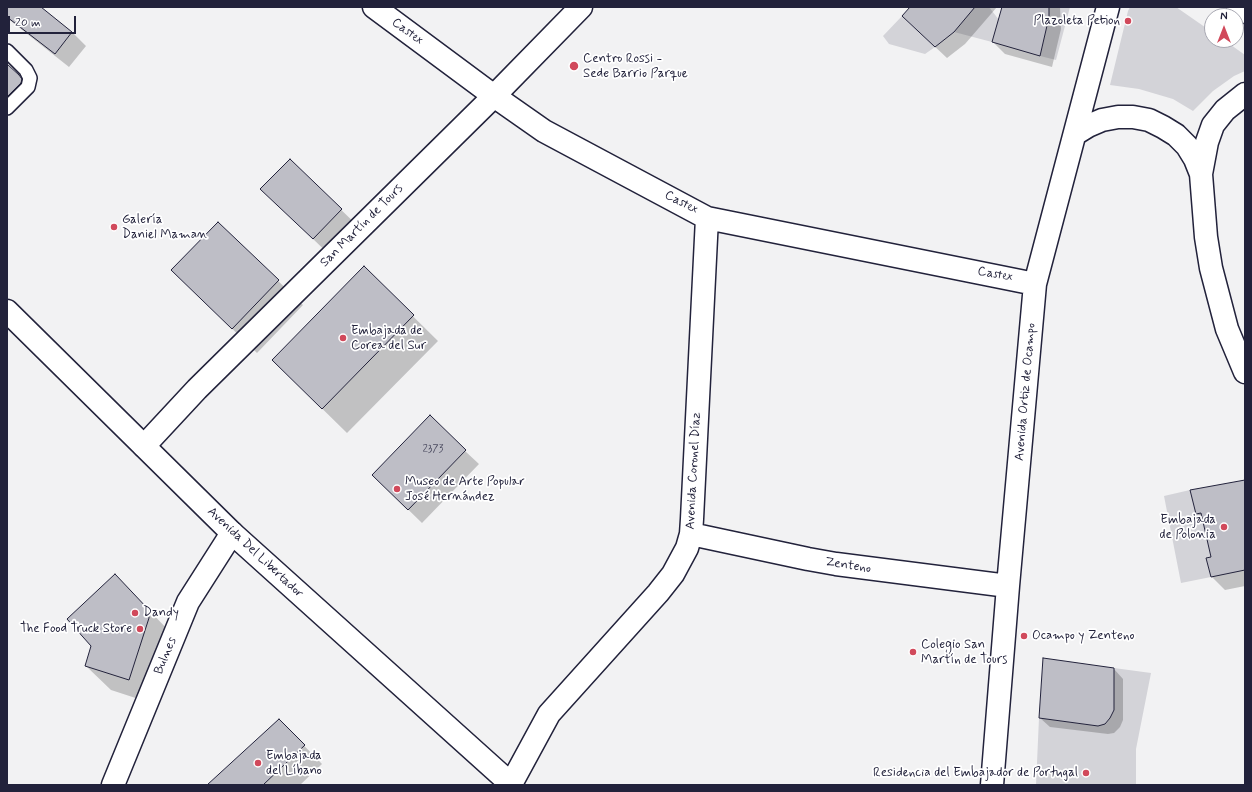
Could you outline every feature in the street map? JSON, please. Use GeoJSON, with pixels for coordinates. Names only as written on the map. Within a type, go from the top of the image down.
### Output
{"type":"FeatureCollection","features":[{"type":"Feature","properties":{"kind":"street","name":"Castex"},"geometry":{"type":"LineString","coordinates":[[374,7],[544,131],[707,218],[1035,284]]}},
{"type":"Feature","properties":{"kind":"street","name":"San Martín de Tours"},"geometry":{"type":"LineString","coordinates":[[144,446],[203,383],[494,96],[581,7]]}},
{"type":"Feature","properties":{"kind":"street","name":"Avenida Ortiz de Ocampo"},"geometry":{"type":"LineString","coordinates":[[992,785],[1035,284],[1108,7]]}},
{"type":"Feature","properties":{"kind":"street"},"geometry":{"type":"LineString","coordinates":[[1238,7],[1245,12]]}},
{"type":"Feature","properties":{"kind":"street"},"geometry":{"type":"LineString","coordinates":[[1245,94],[1225,110],[1213,125],[1207,142],[1201,174],[1206,237],[1211,268],[1227,329],[1245,372]]}},
{"type":"Feature","properties":{"kind":"street"},"geometry":{"type":"LineString","coordinates":[[1075,134],[1095,123],[1118,117],[1133,117],[1149,120],[1176,135],[1187,146],[1195,159],[1201,174]]}},
{"type":"Feature","properties":{"kind":"street","name":"Avenida Coronel Díaz"},"geometry":{"type":"LineString","coordinates":[[512,785],[548,714],[658,593],[679,564],[687,548],[691,534],[707,218]]}},
{"type":"Feature","properties":{"kind":"street","name":"Avenida Del Libertador"},"geometry":{"type":"LineString","coordinates":[[7,311],[232,533],[512,785]]}},
{"type":"Feature","properties":{"kind":"street","name":"Bulnes"},"geometry":{"type":"LineString","coordinates":[[113,785],[188,602],[232,533]]}},
{"type":"Feature","properties":{"kind":"street","name":"Zenteno"},"geometry":{"type":"LineString","coordinates":[[691,534],[808,560],[1008,586]]}},
{"type":"Feature","properties":{"kind":"lane"},"geometry":{"type":"LineString","coordinates":[[7,51],[26,70],[30,78],[28,87],[7,108]]}},
{"type":"Feature","properties":{"kind":"shaded area"},"geometry":{"type":"Polygon","coordinates":[[[956,7],[989,7],[999,20],[992,42],[954,32],[956,7]]]}},
{"type":"Feature","properties":{"kind":"shaded area"},"geometry":{"type":"Polygon","coordinates":[[[1049,7],[1070,7],[1056,60],[1040,56],[1049,17],[1049,7]]]}},
{"type":"Feature","properties":{"kind":"shaded area"},"geometry":{"type":"Polygon","coordinates":[[[1130,7],[1176,7],[1204,26],[1204,48],[1235,48],[1245,55],[1245,71],[1234,76],[1213,91],[1193,111],[1173,99],[1139,89],[1110,85],[1130,7]]]}},
{"type":"Feature","properties":{"kind":"shaded area"},"geometry":{"type":"Polygon","coordinates":[[[902,16],[935,47],[925,54],[889,44],[883,36],[902,16]]]}},
{"type":"Feature","properties":{"kind":"shaded area"},"geometry":{"type":"Polygon","coordinates":[[[1190,490],[1196,514],[1201,513],[1211,557],[1206,558],[1211,577],[1181,583],[1164,496],[1190,490]]]}},
{"type":"Feature","properties":{"kind":"shaded area"},"geometry":{"type":"Polygon","coordinates":[[[1114,668],[1151,673],[1136,749],[1136,785],[1036,785],[1039,718],[1098,726],[1105,724],[1114,710],[1114,668]]]}},
{"type":"Feature","properties":{"kind":"building"},"geometry":{"type":"Polygon","coordinates":[[[7,7],[41,7],[72,32],[55,54],[7,17],[7,7]]]}},
{"type":"Feature","properties":{"kind":"building"},"geometry":{"type":"Polygon","coordinates":[[[910,7],[975,7],[954,32],[935,47],[902,16],[910,7]]]}},
{"type":"Feature","properties":{"kind":"building"},"geometry":{"type":"Polygon","coordinates":[[[1002,7],[1049,7],[1049,17],[1040,56],[992,42],[1002,7]]]}},
{"type":"Feature","properties":{"kind":"building"},"geometry":{"type":"Polygon","coordinates":[[[7,64],[22,79],[21,83],[7,97],[7,64]]]}},
{"type":"Feature","properties":{"kind":"building"},"geometry":{"type":"Polygon","coordinates":[[[290,159],[342,209],[313,239],[260,189],[290,159]]]}},
{"type":"Feature","properties":{"kind":"building"},"geometry":{"type":"Polygon","coordinates":[[[218,222],[279,280],[232,329],[171,270],[218,222]]]}},
{"type":"Feature","properties":{"kind":"building","name":"Embajada de Corea del Sur"},"geometry":{"type":"Polygon","coordinates":[[[364,266],[414,315],[322,409],[272,360],[364,266]]]}},
{"type":"Feature","properties":{"kind":"building"},"geometry":{"type":"Polygon","coordinates":[[[430,415],[466,450],[408,510],[372,475],[430,415]]]}},
{"type":"Feature","properties":{"kind":"building"},"geometry":{"type":"Polygon","coordinates":[[[1245,480],[1245,570],[1211,577],[1206,558],[1211,557],[1201,513],[1196,514],[1190,490],[1245,480]]]}},
{"type":"Feature","properties":{"kind":"building"},"geometry":{"type":"Polygon","coordinates":[[[115,574],[149,610],[149,618],[129,680],[85,666],[91,646],[67,619],[115,574]]]}},
{"type":"Feature","properties":{"kind":"building"},"geometry":{"type":"Polygon","coordinates":[[[1043,658],[1114,668],[1114,710],[1105,724],[1098,726],[1039,718],[1043,658]]]}},
{"type":"Feature","properties":{"kind":"building","name":"Embajada del Líbano"},"geometry":{"type":"Polygon","coordinates":[[[279,719],[305,745],[263,785],[207,785],[279,719]]]}},
{"type":"Feature","properties":{"kind":"place","name":"Plazoleta Petion"},"geometry":{"type":"Point","coordinates":[1128,21]}},
{"type":"Feature","properties":{"kind":"place","name":"Centro Rossi - Sede Barrio Parque"},"geometry":{"type":"Point","coordinates":[574,66]}},
{"type":"Feature","properties":{"kind":"place","name":"Galería Daniel Maman"},"geometry":{"type":"Point","coordinates":[114,227]}},
{"type":"Feature","properties":{"kind":"place","name":"Embajada de Corea del Sur"},"geometry":{"type":"Point","coordinates":[343,338]}},
{"type":"Feature","properties":{"kind":"place","name":"Museo de Arte Popular José Hernández"},"geometry":{"type":"Point","coordinates":[397,489]}},
{"type":"Feature","properties":{"kind":"place","name":"Embajada de Polonia"},"geometry":{"type":"Point","coordinates":[1224,527]}},
{"type":"Feature","properties":{"kind":"place","name":"Dandy"},"geometry":{"type":"Point","coordinates":[135,613]}},
{"type":"Feature","properties":{"kind":"place","name":"The Food Truck Store"},"geometry":{"type":"Point","coordinates":[140,629]}},
{"type":"Feature","properties":{"kind":"place","name":"Ocampo y Zenteno"},"geometry":{"type":"Point","coordinates":[1024,636]}},
{"type":"Feature","properties":{"kind":"place","name":"Colegio San Martín de Tours"},"geometry":{"type":"Point","coordinates":[913,652]}},
{"type":"Feature","properties":{"kind":"place","name":"Embajada del Líbano"},"geometry":{"type":"Point","coordinates":[258,763]}},
{"type":"Feature","properties":{"kind":"place","name":"Residencia del Embajador de Portugal"},"geometry":{"type":"Point","coordinates":[1086,773]}}]}
